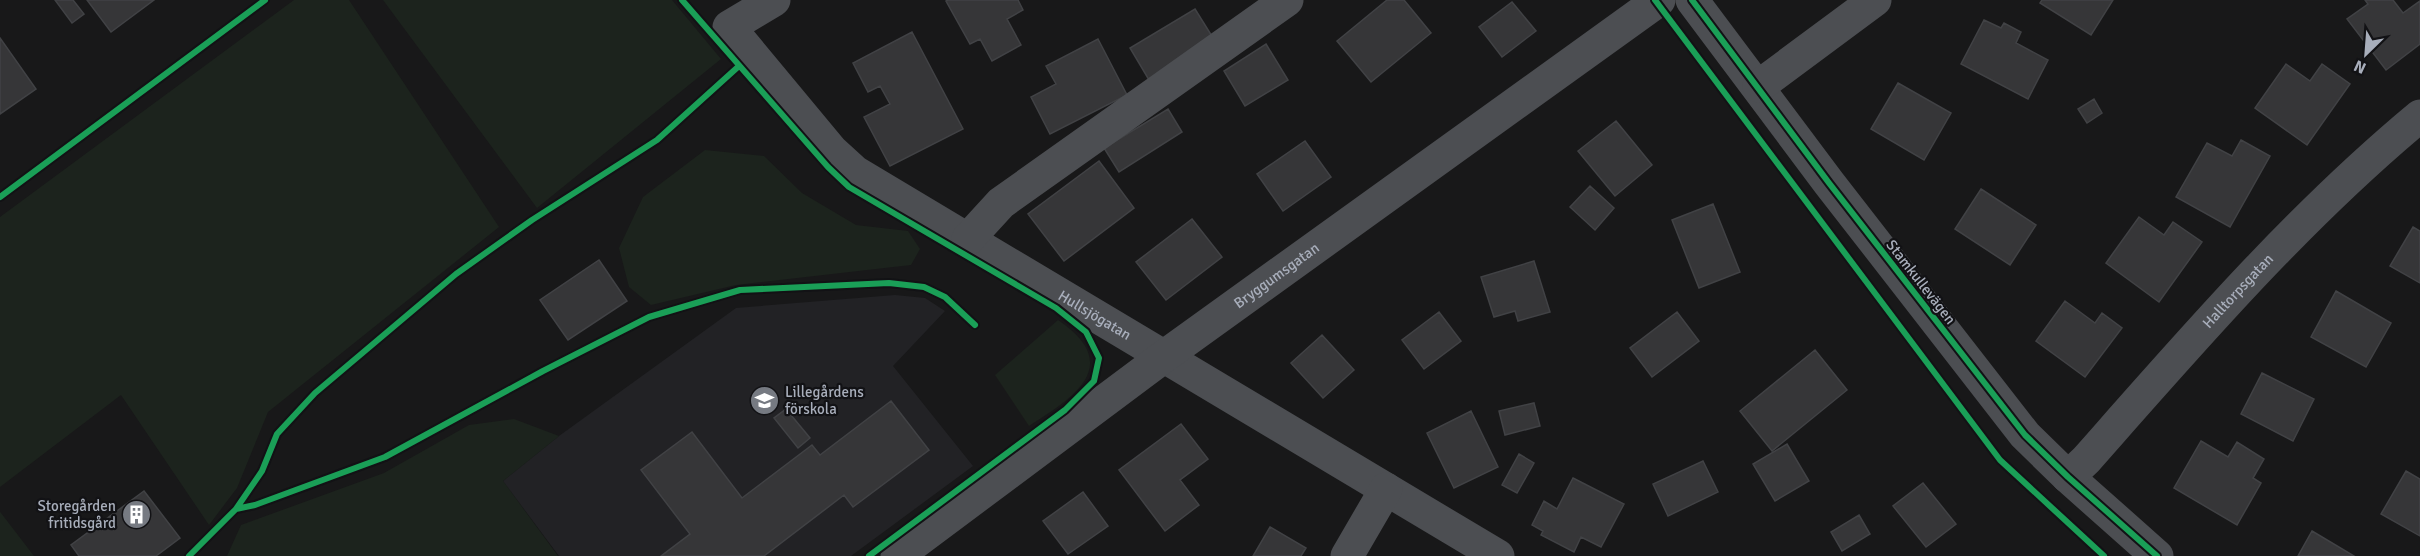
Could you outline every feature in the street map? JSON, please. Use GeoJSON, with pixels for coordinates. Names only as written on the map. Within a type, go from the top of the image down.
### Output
{"type":"FeatureCollection","features":[{"type":"Feature","properties":{"kind":"street","name":"Hullsjögatan"},"geometry":{"type":"LineString","coordinates":[[774,0],[729,27],[832,151],[855,172],[1166,355],[1497,556]]}},
{"type":"Feature","properties":{"kind":"street"},"geometry":{"type":"LineString","coordinates":[[968,239],[1001,203],[1287,0]]}},
{"type":"Feature","properties":{"kind":"street","name":"Bryggumsgatan"},"geometry":{"type":"LineString","coordinates":[[897,556],[1166,355],[1659,0]]}},
{"type":"Feature","properties":{"kind":"street","name":"Stamkullevägen"},"geometry":{"type":"LineString","coordinates":[[1692,0],[2025,435],[2068,477],[2157,556]]}},
{"type":"Feature","properties":{"kind":"street"},"geometry":{"type":"LineString","coordinates":[[1759,86],[1875,0]]}},
{"type":"Feature","properties":{"kind":"street","name":"Halltorpsgatan"},"geometry":{"type":"LineString","coordinates":[[2068,477],[2086,460],[2215,314],[2360,166],[2420,116]]}},
{"type":"Feature","properties":{"kind":"street"},"geometry":{"type":"LineString","coordinates":[[1347,556],[1386,489]]}},
{"type":"Feature","properties":{"kind":"shaded area"},"geometry":{"type":"Polygon","coordinates":[[[294,0],[349,0],[499,227],[268,412],[237,488],[209,525],[121,395],[0,487],[0,217],[294,0]]]}},
{"type":"Feature","properties":{"kind":"shaded area"},"geometry":{"type":"Polygon","coordinates":[[[383,0],[672,0],[721,59],[537,208],[383,0]]]}},
{"type":"Feature","properties":{"kind":"shaded area"},"geometry":{"type":"Polygon","coordinates":[[[705,150],[764,156],[802,193],[856,225],[908,231],[920,249],[911,265],[736,285],[651,305],[629,287],[619,248],[643,197],[705,150]]]}},
{"type":"Feature","properties":{"kind":"shaded area","name":"Lillegårdens förskola"},"geometry":{"type":"Polygon","coordinates":[[[895,295],[925,298],[945,311],[893,366],[973,466],[851,556],[559,556],[503,481],[559,436],[736,308],[895,295]]]}},
{"type":"Feature","properties":{"kind":"shaded area"},"geometry":{"type":"Polygon","coordinates":[[[1058,320],[1078,336],[1088,351],[1090,366],[1086,379],[1076,392],[1029,426],[995,375],[1058,320]]]}},
{"type":"Feature","properties":{"kind":"shaded area"},"geometry":{"type":"Polygon","coordinates":[[[514,419],[559,436],[503,481],[558,556],[227,556],[241,525],[384,473],[469,425],[514,419]]]}},
{"type":"Feature","properties":{"kind":"shaded area"},"geometry":{"type":"Polygon","coordinates":[[[1,513],[34,556],[0,556],[1,513]]]}},
{"type":"Feature","properties":{"kind":"building"},"geometry":{"type":"Polygon","coordinates":[[[55,0],[73,0],[84,14],[72,23],[55,0]]]}},
{"type":"Feature","properties":{"kind":"building"},"geometry":{"type":"Polygon","coordinates":[[[87,0],[154,0],[111,32],[87,0]]]}},
{"type":"Feature","properties":{"kind":"building"},"geometry":{"type":"Polygon","coordinates":[[[1018,0],[1023,10],[1007,19],[1021,45],[992,61],[980,39],[970,44],[946,1],[1018,0]]]}},
{"type":"Feature","properties":{"kind":"building"},"geometry":{"type":"Polygon","coordinates":[[[1387,0],[1404,0],[1431,33],[1371,82],[1337,41],[1387,0]]]}},
{"type":"Feature","properties":{"kind":"building"},"geometry":{"type":"Polygon","coordinates":[[[2042,0],[2113,0],[2091,35],[2040,3],[2042,0]]]}},
{"type":"Feature","properties":{"kind":"building"},"geometry":{"type":"Polygon","coordinates":[[[2365,0],[2393,0],[2403,13],[2420,1],[2420,44],[2386,70],[2347,19],[2368,4],[2365,0]]]}},
{"type":"Feature","properties":{"kind":"building"},"geometry":{"type":"Polygon","coordinates":[[[1512,2],[1536,31],[1502,57],[1479,27],[1512,2]]]}},
{"type":"Feature","properties":{"kind":"building"},"geometry":{"type":"Polygon","coordinates":[[[1195,9],[1215,41],[1149,80],[1130,48],[1195,9]]]}},
{"type":"Feature","properties":{"kind":"building"},"geometry":{"type":"Polygon","coordinates":[[[1984,20],[2001,28],[2004,23],[2021,32],[2016,43],[2048,60],[2028,99],[1961,64],[1984,20]]]}},
{"type":"Feature","properties":{"kind":"building"},"geometry":{"type":"Polygon","coordinates":[[[912,32],[963,129],[890,166],[864,117],[890,104],[880,86],[868,92],[853,63],[912,32]]]}},
{"type":"Feature","properties":{"kind":"building"},"geometry":{"type":"Polygon","coordinates":[[[0,38],[36,89],[0,114],[0,38]]]}},
{"type":"Feature","properties":{"kind":"building"},"geometry":{"type":"Polygon","coordinates":[[[1098,39],[1127,95],[1050,134],[1031,97],[1056,84],[1046,66],[1098,39]]]}},
{"type":"Feature","properties":{"kind":"building"},"geometry":{"type":"Polygon","coordinates":[[[1266,44],[1288,80],[1245,106],[1224,71],[1266,44]]]}},
{"type":"Feature","properties":{"kind":"building"},"geometry":{"type":"Polygon","coordinates":[[[2286,64],[2310,81],[2322,64],[2350,84],[2307,145],[2255,108],[2286,64]]]}},
{"type":"Feature","properties":{"kind":"building"},"geometry":{"type":"Polygon","coordinates":[[[1898,83],[1951,113],[1924,160],[1871,129],[1898,83]]]}},
{"type":"Feature","properties":{"kind":"building"},"geometry":{"type":"Polygon","coordinates":[[[2094,99],[2102,113],[2087,123],[2078,109],[2094,99]]]}},
{"type":"Feature","properties":{"kind":"building"},"geometry":{"type":"Polygon","coordinates":[[[1168,109],[1182,132],[1119,172],[1104,148],[1168,109]]]}},
{"type":"Feature","properties":{"kind":"building"},"geometry":{"type":"Polygon","coordinates":[[[1616,121],[1652,165],[1615,196],[1578,151],[1616,121]]]}},
{"type":"Feature","properties":{"kind":"building"},"geometry":{"type":"Polygon","coordinates":[[[2241,140],[2270,156],[2230,227],[2176,197],[2207,143],[2232,156],[2241,140]]]}},
{"type":"Feature","properties":{"kind":"building"},"geometry":{"type":"Polygon","coordinates":[[[1305,141],[1331,177],[1283,211],[1257,174],[1305,141]]]}},
{"type":"Feature","properties":{"kind":"building"},"geometry":{"type":"Polygon","coordinates":[[[1099,161],[1134,208],[1064,261],[1028,214],[1099,161]]]}},
{"type":"Feature","properties":{"kind":"building"},"geometry":{"type":"Polygon","coordinates":[[[1590,186],[1614,208],[1595,230],[1570,207],[1590,186]]]}},
{"type":"Feature","properties":{"kind":"building"},"geometry":{"type":"Polygon","coordinates":[[[1981,189],[2036,225],[2010,265],[1955,229],[1981,189]]]}},
{"type":"Feature","properties":{"kind":"building"},"geometry":{"type":"Polygon","coordinates":[[[1713,204],[1740,272],[1699,288],[1672,220],[1713,204]]]}},
{"type":"Feature","properties":{"kind":"building"},"geometry":{"type":"Polygon","coordinates":[[[2139,217],[2164,235],[2173,222],[2202,242],[2159,302],[2106,263],[2139,217]]]}},
{"type":"Feature","properties":{"kind":"building"},"geometry":{"type":"Polygon","coordinates":[[[1192,219],[1222,257],[1166,300],[1136,262],[1192,219]]]}},
{"type":"Feature","properties":{"kind":"building"},"geometry":{"type":"Polygon","coordinates":[[[2413,227],[2420,231],[2420,283],[2390,266],[2413,227]]]}},
{"type":"Feature","properties":{"kind":"building"},"geometry":{"type":"Polygon","coordinates":[[[599,260],[627,301],[568,340],[540,300],[599,260]]]}},
{"type":"Feature","properties":{"kind":"building"},"geometry":{"type":"Polygon","coordinates":[[[1534,261],[1550,312],[1518,321],[1515,311],[1494,317],[1481,277],[1534,261]]]}},
{"type":"Feature","properties":{"kind":"building"},"geometry":{"type":"Polygon","coordinates":[[[2336,291],[2391,323],[2366,367],[2311,337],[2336,291]]]}},
{"type":"Feature","properties":{"kind":"building"},"geometry":{"type":"Polygon","coordinates":[[[2065,301],[2095,323],[2102,313],[2122,328],[2085,377],[2036,341],[2065,301]]]}},
{"type":"Feature","properties":{"kind":"building"},"geometry":{"type":"Polygon","coordinates":[[[1439,312],[1461,341],[1424,369],[1402,340],[1439,312]]]}},
{"type":"Feature","properties":{"kind":"building"},"geometry":{"type":"Polygon","coordinates":[[[1677,312],[1699,341],[1652,377],[1630,348],[1677,312]]]}},
{"type":"Feature","properties":{"kind":"building"},"geometry":{"type":"Polygon","coordinates":[[[1322,335],[1354,370],[1323,398],[1291,363],[1322,335]]]}},
{"type":"Feature","properties":{"kind":"building"},"geometry":{"type":"Polygon","coordinates":[[[1815,350],[1847,390],[1772,451],[1740,411],[1815,350]]]}},
{"type":"Feature","properties":{"kind":"building"},"geometry":{"type":"Polygon","coordinates":[[[2262,373],[2314,399],[2293,441],[2241,414],[2262,373]]]}},
{"type":"Feature","properties":{"kind":"building"},"geometry":{"type":"Polygon","coordinates":[[[891,401],[929,450],[853,507],[844,495],[764,556],[661,556],[690,534],[641,470],[692,432],[742,498],[812,445],[820,455],[891,401]]]}},
{"type":"Feature","properties":{"kind":"building"},"geometry":{"type":"Polygon","coordinates":[[[1534,403],[1540,426],[1505,435],[1499,411],[1534,403]]]}},
{"type":"Feature","properties":{"kind":"building"},"geometry":{"type":"Polygon","coordinates":[[[786,409],[810,438],[798,448],[774,418],[786,409]]]}},
{"type":"Feature","properties":{"kind":"building"},"geometry":{"type":"Polygon","coordinates":[[[1471,411],[1498,467],[1454,488],[1427,433],[1471,411]]]}},
{"type":"Feature","properties":{"kind":"building"},"geometry":{"type":"Polygon","coordinates":[[[1181,424],[1208,459],[1180,480],[1199,505],[1165,531],[1119,470],[1181,424]]]}},
{"type":"Feature","properties":{"kind":"building"},"geometry":{"type":"Polygon","coordinates":[[[2201,441],[2228,457],[2237,442],[2264,459],[2253,478],[2261,483],[2237,525],[2174,488],[2201,441]]]}},
{"type":"Feature","properties":{"kind":"building"},"geometry":{"type":"Polygon","coordinates":[[[1787,444],[1809,481],[1775,501],[1753,464],[1787,444]]]}},
{"type":"Feature","properties":{"kind":"building"},"geometry":{"type":"Polygon","coordinates":[[[1519,454],[1534,463],[1517,493],[1502,485],[1519,454]]]}},
{"type":"Feature","properties":{"kind":"building"},"geometry":{"type":"Polygon","coordinates":[[[1703,461],[1718,492],[1668,516],[1653,484],[1703,461]]]}},
{"type":"Feature","properties":{"kind":"building"},"geometry":{"type":"Polygon","coordinates":[[[2406,471],[2420,479],[2420,536],[2381,514],[2406,471]]]}},
{"type":"Feature","properties":{"kind":"building"},"geometry":{"type":"Polygon","coordinates":[[[1573,478],[1624,504],[1601,547],[1581,537],[1574,552],[1541,535],[1543,531],[1532,525],[1544,501],[1557,509],[1573,478]]]}},
{"type":"Feature","properties":{"kind":"building"},"geometry":{"type":"Polygon","coordinates":[[[1923,483],[1956,524],[1926,547],[1893,506],[1923,483]]]}},
{"type":"Feature","properties":{"kind":"building","name":"Storegården fritidsgård"},"geometry":{"type":"Polygon","coordinates":[[[144,491],[180,538],[156,556],[79,556],[71,545],[144,491]]]}},
{"type":"Feature","properties":{"kind":"building"},"geometry":{"type":"Polygon","coordinates":[[[1083,492],[1108,526],[1068,554],[1043,521],[1083,492]]]}},
{"type":"Feature","properties":{"kind":"building"},"geometry":{"type":"Polygon","coordinates":[[[1859,515],[1870,534],[1842,551],[1831,532],[1859,515]]]}},
{"type":"Feature","properties":{"kind":"building"},"geometry":{"type":"Polygon","coordinates":[[[1270,527],[1306,548],[1301,556],[1253,556],[1270,527]]]}},
{"type":"Feature","properties":{"kind":"building"},"geometry":{"type":"Polygon","coordinates":[[[2312,531],[2354,556],[2298,556],[2312,531]]]}},
{"type":"Feature","properties":{"kind":"cycle path"},"geometry":{"type":"LineString","coordinates":[[0,197],[265,0]]}},
{"type":"Feature","properties":{"kind":"cycle path"},"geometry":{"type":"LineString","coordinates":[[682,0],[828,167],[849,187],[1056,308],[1086,332],[1099,358],[1094,381],[1065,410],[869,556]]}},
{"type":"Feature","properties":{"kind":"cycle path"},"geometry":{"type":"LineString","coordinates":[[1655,0],[2000,460],[2104,556]]}},
{"type":"Feature","properties":{"kind":"cycle path"},"geometry":{"type":"LineString","coordinates":[[1692,0],[1829,183],[2025,435],[2068,477],[2157,556]]}},
{"type":"Feature","properties":{"kind":"cycle path"},"geometry":{"type":"LineString","coordinates":[[189,556],[236,509],[262,471],[277,434],[315,393],[456,274],[532,220],[657,140],[739,66]]}},
{"type":"Feature","properties":{"kind":"cycle path"},"geometry":{"type":"LineString","coordinates":[[236,509],[255,505],[385,457],[543,371],[649,317],[740,290],[889,283],[924,287],[945,297],[975,325]]}},
{"type":"Feature","properties":{"kind":"place","name":"Lillegårdens förskola"},"geometry":{"type":"Point","coordinates":[764,401]}},
{"type":"Feature","properties":{"kind":"place","name":"Storegården fritidsgård"},"geometry":{"type":"Point","coordinates":[137,515]}}]}
